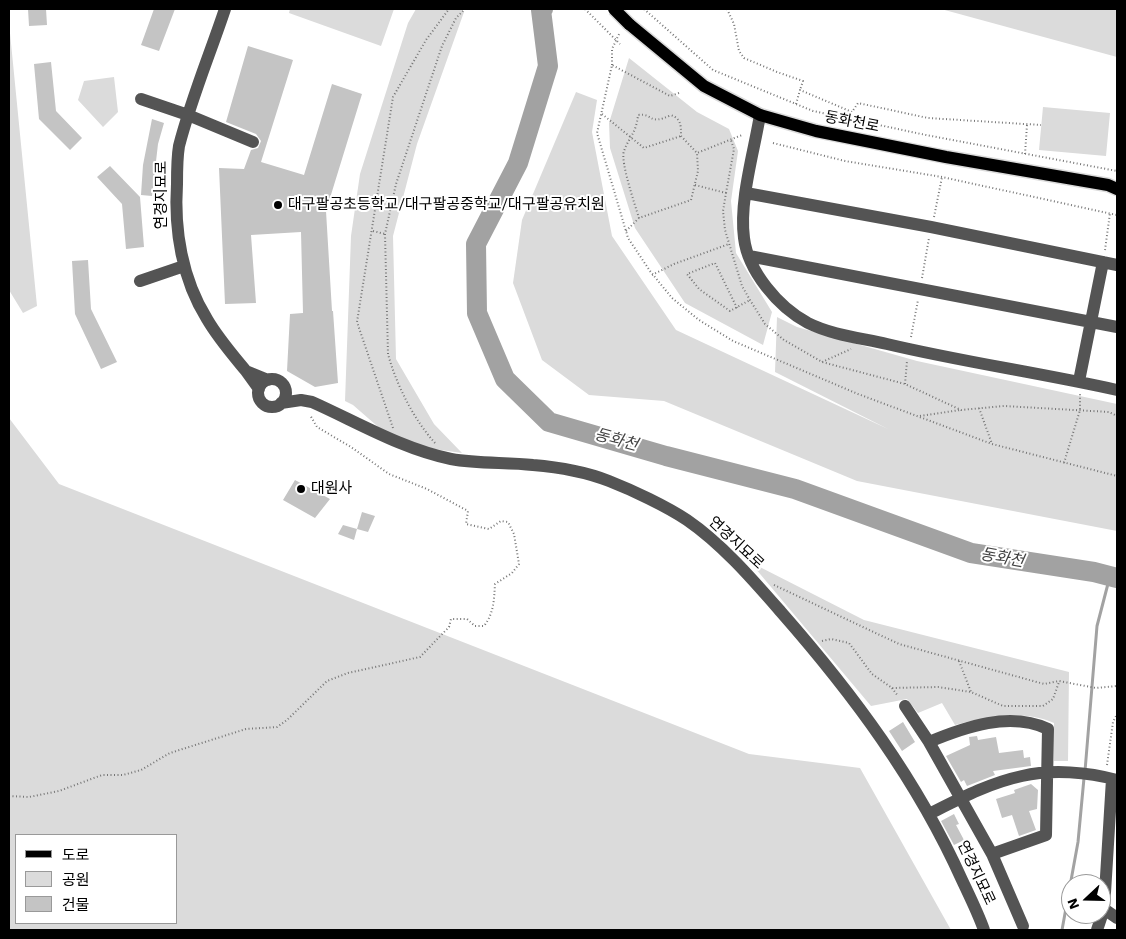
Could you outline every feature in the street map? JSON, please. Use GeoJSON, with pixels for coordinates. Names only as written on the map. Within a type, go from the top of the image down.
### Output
{"type":"FeatureCollection","features":[{"type":"Feature","properties":{"kind":"main road","name":"동화천로"},"geometry":{"type":"LineString","coordinates":[[614,9],[626,24],[704,86],[760,115],[816,131],[946,157],[1108,185],[1117,189]]}},
{"type":"Feature","properties":{"kind":"street","name":"연경지묘로"},"geometry":{"type":"LineString","coordinates":[[226,9],[188,115],[179,148],[176,202],[178,234],[184,266],[206,318],[259,389]]}},
{"type":"Feature","properties":{"kind":"street"},"geometry":{"type":"LineString","coordinates":[[142,99],[188,115],[253,142]]}},
{"type":"Feature","properties":{"kind":"street"},"geometry":{"type":"LineString","coordinates":[[760,115],[743,205],[744,239],[759,276],[774,297],[790,312],[826,331],[1080,386],[1117,390]]}},
{"type":"Feature","properties":{"kind":"street"},"geometry":{"type":"LineString","coordinates":[[746,193],[931,227],[1117,265]]}},
{"type":"Feature","properties":{"kind":"street"},"geometry":{"type":"LineString","coordinates":[[750,256],[1117,327]]}},
{"type":"Feature","properties":{"kind":"street"},"geometry":{"type":"LineString","coordinates":[[1080,386],[1090,322],[1103,262]]}},
{"type":"Feature","properties":{"kind":"street"},"geometry":{"type":"LineString","coordinates":[[140,281],[184,266]]}},
{"type":"Feature","properties":{"kind":"street"},"geometry":{"type":"LineString","coordinates":[[246,370],[268,380],[277,380],[284,386],[285,390],[305,405]]}},
{"type":"Feature","properties":{"kind":"street"},"geometry":{"type":"LineString","coordinates":[[268,380],[260,385],[259,389],[259,398],[265,405],[273,406],[281,403],[305,405]]}},
{"type":"Feature","properties":{"kind":"street"},"geometry":{"type":"LineString","coordinates":[[281,403],[285,390]]}},
{"type":"Feature","properties":{"kind":"street","name":"연경지묘로"},"geometry":{"type":"LineString","coordinates":[[305,405],[312,402],[398,442],[449,458],[474,462],[535,465],[581,472],[632,491],[686,520],[719,547],[752,579],[809,643],[884,741],[929,814],[956,866],[984,930]]}},
{"type":"Feature","properties":{"kind":"street"},"geometry":{"type":"LineString","coordinates":[[905,706],[961,798],[992,854],[1023,926]]}},
{"type":"Feature","properties":{"kind":"street"},"geometry":{"type":"LineString","coordinates":[[928,742],[955,731],[1005,721],[1036,724],[1048,729],[1052,772],[1046,835],[992,854]]}},
{"type":"Feature","properties":{"kind":"street"},"geometry":{"type":"LineString","coordinates":[[929,814],[990,786],[1022,776],[1052,772],[1109,778],[1113,846],[1109,874]]}},
{"type":"Feature","properties":{"kind":"path"},"geometry":{"type":"LineString","coordinates":[[398,442],[357,322],[393,97],[426,40],[449,9]]}},
{"type":"Feature","properties":{"kind":"path"},"geometry":{"type":"LineString","coordinates":[[449,458],[424,432],[393,373],[388,354],[385,234],[396,184],[442,46],[456,18],[465,9]]}},
{"type":"Feature","properties":{"kind":"path"},"geometry":{"type":"LineString","coordinates":[[585,9],[620,44]]}},
{"type":"Feature","properties":{"kind":"path"},"geometry":{"type":"LineString","coordinates":[[644,9],[713,70],[813,111],[1117,171]]}},
{"type":"Feature","properties":{"kind":"path"},"geometry":{"type":"LineString","coordinates":[[727,9],[734,24],[739,51],[744,58],[776,72],[803,80],[796,104]]}},
{"type":"Feature","properties":{"kind":"path"},"geometry":{"type":"LineString","coordinates":[[612,65],[612,49],[626,24]]}},
{"type":"Feature","properties":{"kind":"path"},"geometry":{"type":"LineString","coordinates":[[800,90],[852,112],[858,103],[928,118],[1041,126]]}},
{"type":"Feature","properties":{"kind":"path"},"geometry":{"type":"LineString","coordinates":[[602,114],[644,148],[682,136]]}},
{"type":"Feature","properties":{"kind":"path"},"geometry":{"type":"LineString","coordinates":[[626,231],[638,218],[691,200],[698,171],[697,153],[682,136],[681,123],[676,117],[671,115],[660,120],[653,120],[644,114],[638,115],[637,128],[623,152],[628,185],[638,218]]}},
{"type":"Feature","properties":{"kind":"path"},"geometry":{"type":"LineString","coordinates":[[1025,154],[1027,125]]}},
{"type":"Feature","properties":{"kind":"path"},"geometry":{"type":"LineString","coordinates":[[697,153],[742,135]]}},
{"type":"Feature","properties":{"kind":"path"},"geometry":{"type":"LineString","coordinates":[[726,193],[734,149],[731,140]]}},
{"type":"Feature","properties":{"kind":"path"},"geometry":{"type":"LineString","coordinates":[[773,143],[845,161],[942,177],[1117,215]]}},
{"type":"Feature","properties":{"kind":"path"},"geometry":{"type":"LineString","coordinates":[[931,227],[942,177]]}},
{"type":"Feature","properties":{"kind":"path"},"geometry":{"type":"LineString","coordinates":[[1103,262],[1110,213]]}},
{"type":"Feature","properties":{"kind":"path"},"geometry":{"type":"LineString","coordinates":[[373,231],[385,234]]}},
{"type":"Feature","properties":{"kind":"path"},"geometry":{"type":"LineString","coordinates":[[652,275],[674,264],[729,244]]}},
{"type":"Feature","properties":{"kind":"path"},"geometry":{"type":"LineString","coordinates":[[737,308],[715,264],[687,274],[699,289],[730,311],[737,308],[750,300]]}},
{"type":"Feature","properties":{"kind":"path"},"geometry":{"type":"LineString","coordinates":[[822,362],[869,340]]}},
{"type":"Feature","properties":{"kind":"path"},"geometry":{"type":"LineString","coordinates":[[905,384],[908,349]]}},
{"type":"Feature","properties":{"kind":"path"},"geometry":{"type":"LineString","coordinates":[[1064,463],[1080,410],[1080,386]]}},
{"type":"Feature","properties":{"kind":"path"},"geometry":{"type":"LineString","coordinates":[[9,796],[29,797],[59,791],[102,774],[123,775],[141,770],[170,753],[246,729],[277,727],[287,720],[327,681],[348,673],[420,657],[449,627],[451,619],[467,619],[475,626],[484,626],[490,618],[493,607],[495,584],[512,574],[519,564],[514,534],[508,522],[501,521],[489,529],[466,524],[468,511],[428,489],[389,474],[317,427],[305,405]]}},
{"type":"Feature","properties":{"kind":"path"},"geometry":{"type":"LineString","coordinates":[[979,408],[992,444]]}},
{"type":"Feature","properties":{"kind":"path"},"geometry":{"type":"LineString","coordinates":[[918,417],[961,410]]}},
{"type":"Feature","properties":{"kind":"path"},"geometry":{"type":"LineString","coordinates":[[774,585],[898,644],[1044,684],[1059,681],[1096,688],[1117,686]]}},
{"type":"Feature","properties":{"kind":"path"},"geometry":{"type":"LineString","coordinates":[[814,642],[830,639],[849,644],[872,674],[892,688],[938,687],[971,692],[1003,706],[1042,706],[1053,699],[1059,681]]}},
{"type":"Feature","properties":{"kind":"path"},"geometry":{"type":"LineString","coordinates":[[959,661],[971,692]]}},
{"type":"Feature","properties":{"kind":"path"},"geometry":{"type":"LineString","coordinates":[[1109,778],[1113,722],[1117,714]]}},
{"type":"Feature","properties":{"kind":"green space"},"geometry":{"type":"Polygon","coordinates":[[[290,9],[394,9],[381,46],[289,13],[290,9]]]}},
{"type":"Feature","properties":{"kind":"green space"},"geometry":{"type":"Polygon","coordinates":[[[416,9],[460,9],[464,12],[417,144],[393,236],[396,359],[434,424],[462,453],[427,448],[384,432],[353,405],[345,401],[351,236],[360,174],[408,23],[416,9]]]}},
{"type":"Feature","properties":{"kind":"green space"},"geometry":{"type":"Polygon","coordinates":[[[941,9],[1117,9],[1117,57],[941,9]]]}},
{"type":"Feature","properties":{"kind":"green space"},"geometry":{"type":"Polygon","coordinates":[[[9,23],[37,306],[23,313],[9,290],[9,23]]]}},
{"type":"Feature","properties":{"kind":"green space"},"geometry":{"type":"Polygon","coordinates":[[[629,58],[697,112],[729,129],[738,151],[731,201],[736,253],[772,312],[763,345],[685,303],[635,228],[610,148],[609,123],[629,58]]]}},
{"type":"Feature","properties":{"kind":"green space"},"geometry":{"type":"Polygon","coordinates":[[[114,77],[118,112],[103,127],[78,100],[84,81],[114,77]]]}},
{"type":"Feature","properties":{"kind":"green space"},"geometry":{"type":"Polygon","coordinates":[[[576,92],[597,100],[592,132],[612,236],[676,330],[888,429],[775,372],[777,317],[797,327],[917,361],[1117,404],[1117,531],[857,481],[664,401],[589,395],[542,360],[513,283],[522,220],[576,92]]]}},
{"type":"Feature","properties":{"kind":"green space"},"geometry":{"type":"Polygon","coordinates":[[[1043,107],[1110,113],[1106,156],[1039,150],[1043,107]]]}},
{"type":"Feature","properties":{"kind":"green space"},"geometry":{"type":"Polygon","coordinates":[[[9,418],[59,484],[749,754],[860,768],[951,930],[9,930],[9,418]]]}},
{"type":"Feature","properties":{"kind":"green space"},"geometry":{"type":"Polygon","coordinates":[[[750,562],[864,620],[1069,672],[1068,761],[1054,761],[1054,723],[1041,719],[1017,715],[992,717],[955,725],[942,703],[918,713],[907,699],[871,706],[750,562]]]}},
{"type":"Feature","properties":{"kind":"building"},"geometry":{"type":"Polygon","coordinates":[[[28,9],[46,9],[47,25],[29,26],[28,9]]]}},
{"type":"Feature","properties":{"kind":"building"},"geometry":{"type":"Polygon","coordinates":[[[154,9],[175,9],[159,51],[141,45],[154,9]]]}},
{"type":"Feature","properties":{"kind":"building","name":"대구팔공초등학교/대구팔공중학교/대구팔공유치원"},"geometry":{"type":"Polygon","coordinates":[[[248,46],[293,60],[261,162],[304,175],[332,84],[362,94],[326,211],[338,383],[315,387],[287,371],[290,314],[303,313],[301,232],[251,235],[256,303],[225,304],[219,168],[244,169],[251,150],[258,148],[261,141],[256,134],[226,122],[248,46]]]}},
{"type":"Feature","properties":{"kind":"building"},"geometry":{"type":"Polygon","coordinates":[[[51,62],[56,111],[82,138],[70,150],[39,119],[34,64],[51,62]]]}},
{"type":"Feature","properties":{"kind":"building"},"geometry":{"type":"Polygon","coordinates":[[[152,119],[164,123],[158,144],[152,196],[141,195],[143,165],[152,119]]]}},
{"type":"Feature","properties":{"kind":"building"},"geometry":{"type":"Polygon","coordinates":[[[110,166],[140,197],[144,247],[126,249],[122,204],[97,177],[110,166]]]}},
{"type":"Feature","properties":{"kind":"building"},"geometry":{"type":"Polygon","coordinates":[[[88,260],[91,309],[117,362],[101,369],[75,314],[72,261],[88,260]]]}},
{"type":"Feature","properties":{"kind":"building","name":"대원사"},"geometry":{"type":"Polygon","coordinates":[[[295,480],[330,499],[315,518],[283,500],[295,480]]]}},
{"type":"Feature","properties":{"kind":"building"},"geometry":{"type":"Polygon","coordinates":[[[362,512],[375,516],[368,532],[357,529],[362,512]]]}},
{"type":"Feature","properties":{"kind":"building"},"geometry":{"type":"Polygon","coordinates":[[[343,525],[357,529],[354,540],[338,534],[343,525]]]}},
{"type":"Feature","properties":{"kind":"building"},"geometry":{"type":"Polygon","coordinates":[[[903,722],[915,742],[902,751],[889,731],[903,722]]]}},
{"type":"Feature","properties":{"kind":"building"},"geometry":{"type":"Polygon","coordinates":[[[977,736],[978,740],[996,737],[999,753],[1023,750],[1024,758],[1030,757],[1031,766],[993,771],[995,775],[967,786],[964,780],[961,782],[946,756],[970,745],[969,737],[977,736]]]}},
{"type":"Feature","properties":{"kind":"building"},"geometry":{"type":"Polygon","coordinates":[[[1031,784],[1038,790],[1037,809],[1029,811],[1036,830],[1019,836],[1012,815],[1002,818],[996,799],[1015,793],[1014,790],[1031,784]]]}},
{"type":"Feature","properties":{"kind":"building"},"geometry":{"type":"Polygon","coordinates":[[[954,814],[959,824],[956,825],[964,840],[954,845],[941,821],[954,814]]]}},
{"type":"Feature","properties":{"kind":"waterway","name":"동화천"},"geometry":{"type":"LineString","coordinates":[[543,9],[541,10],[548,66],[518,163],[476,244],[477,313],[505,379],[549,422],[666,456],[795,489],[971,553],[1094,572],[1117,578]]}},
{"type":"Feature","properties":{"kind":"waterway"},"geometry":{"type":"LineString","coordinates":[[1085,771],[1097,626],[1110,576]]}},
{"type":"Feature","properties":{"kind":"waterway"},"geometry":{"type":"LineString","coordinates":[[1062,930],[1078,842],[1084,778]]}},
{"type":"Feature","properties":{"kind":"place","name":"대구팔공초등학교/대구팔공중학교/대구팔공유치원"},"geometry":{"type":"Point","coordinates":[278,205]}},
{"type":"Feature","properties":{"kind":"place","name":"대원사"},"geometry":{"type":"Point","coordinates":[301,489]}}]}
